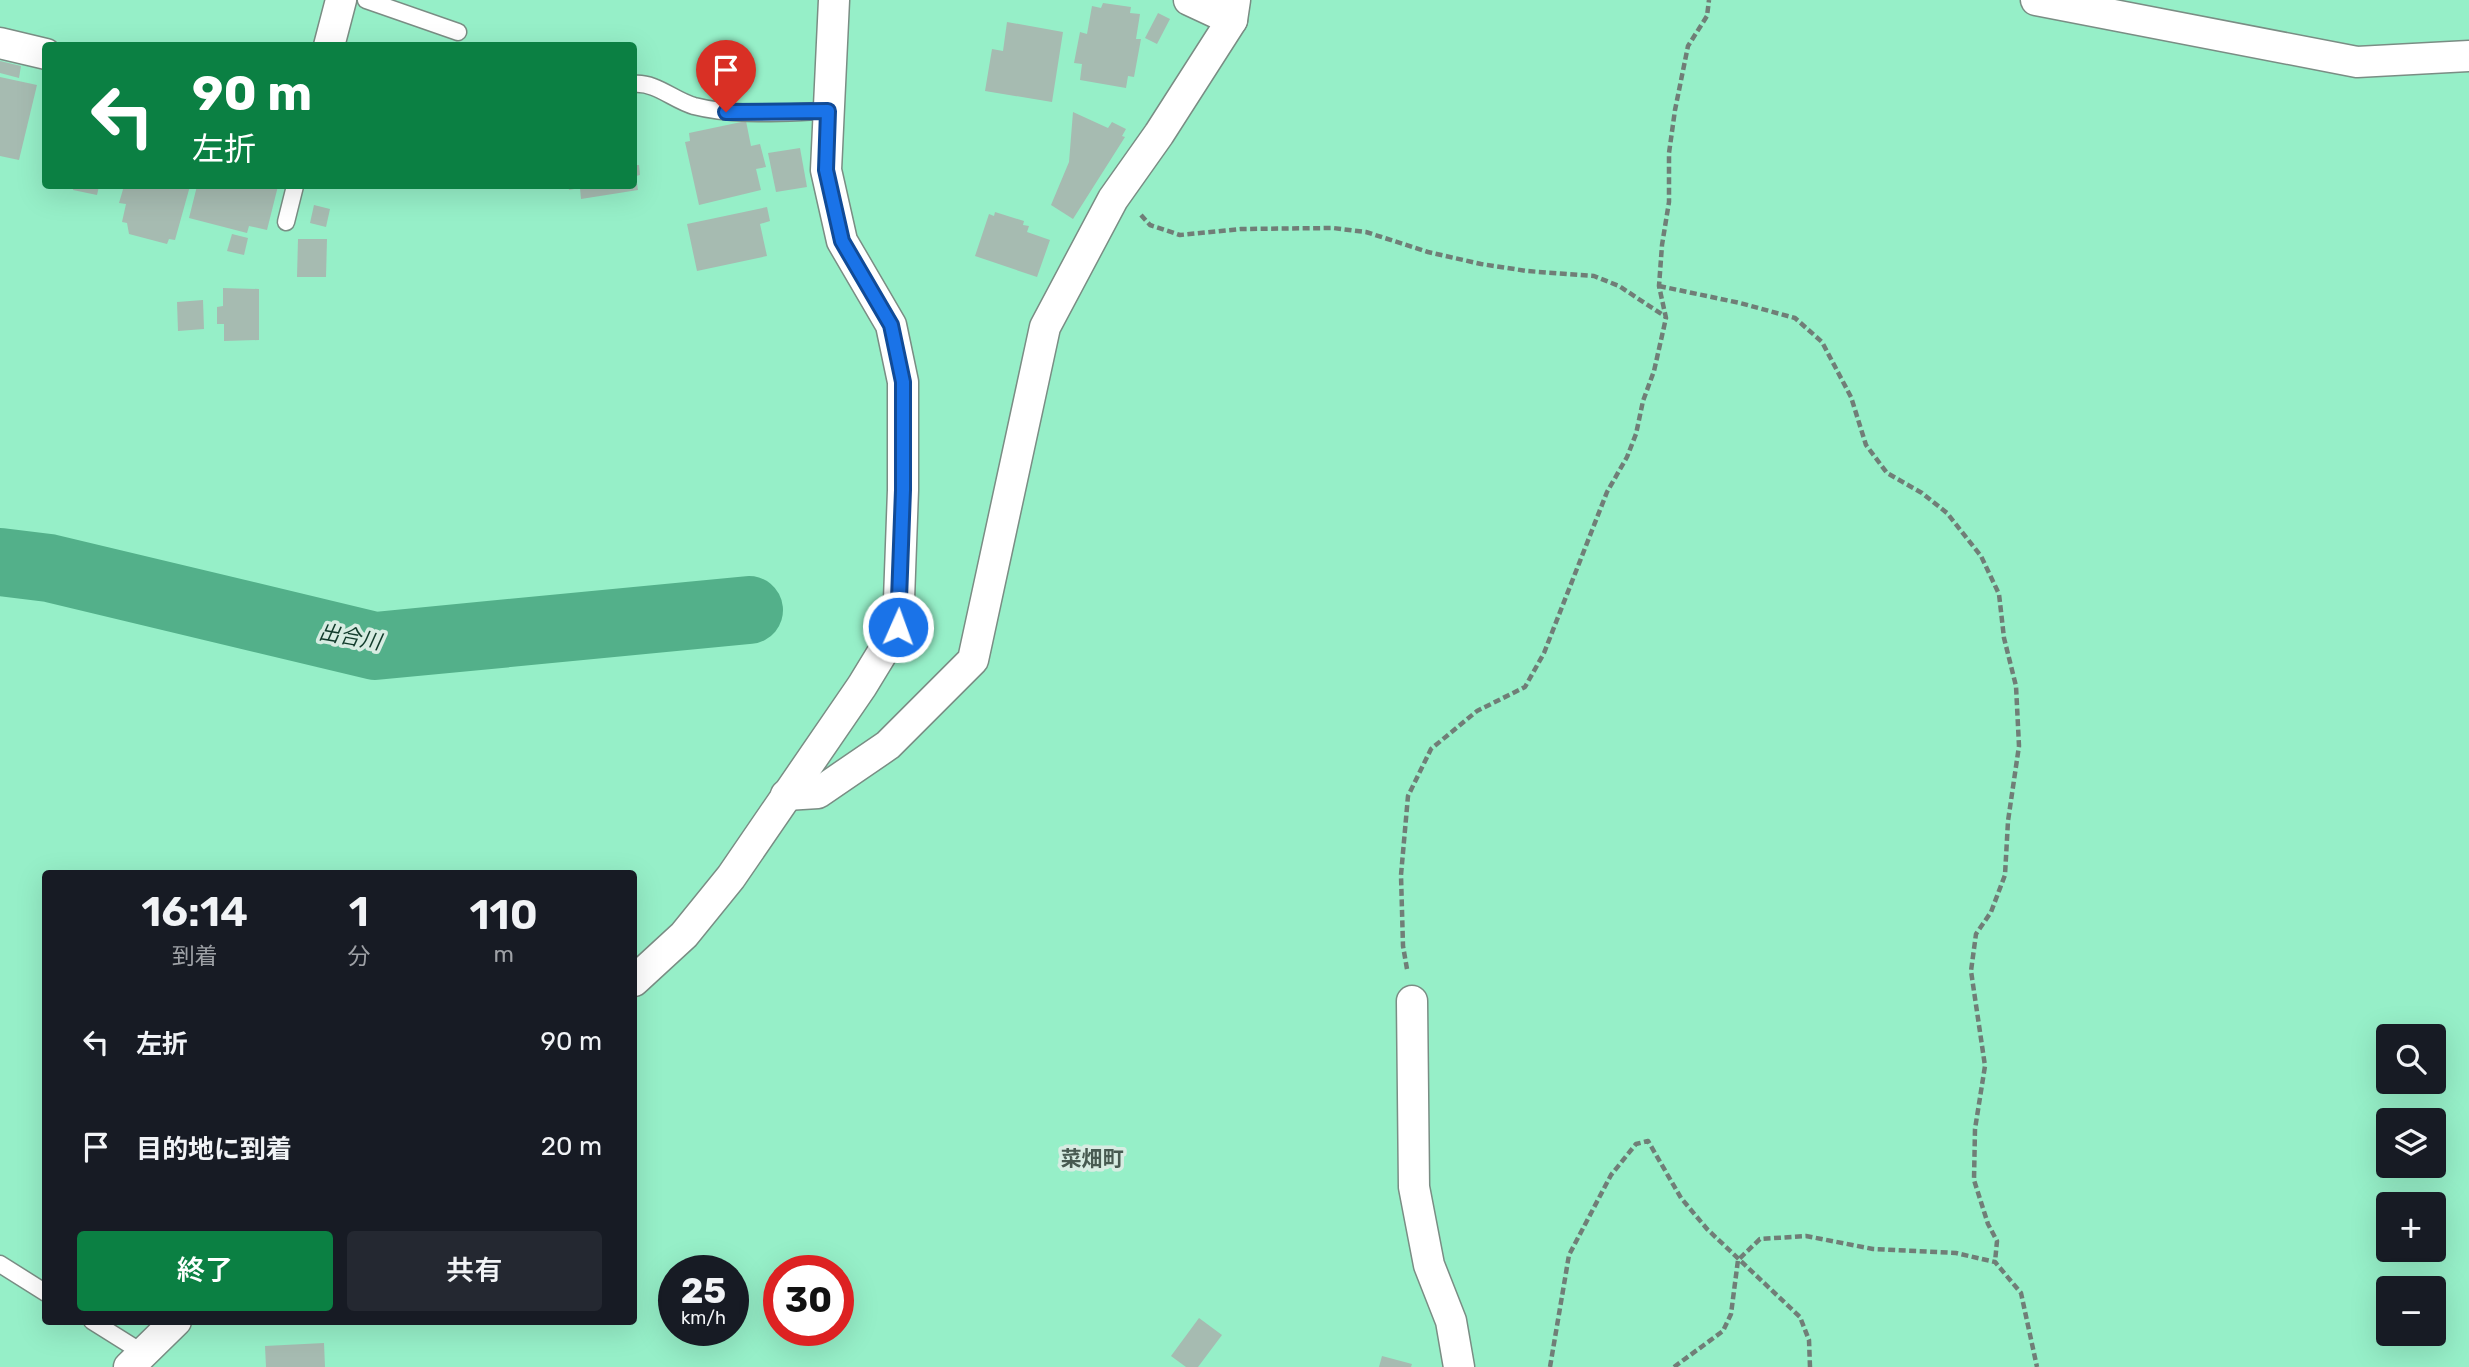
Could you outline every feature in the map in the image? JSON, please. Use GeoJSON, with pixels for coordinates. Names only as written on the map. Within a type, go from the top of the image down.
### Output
{"type":"FeatureCollection","features":[{"type":"Feature","properties":{"kind":"street"},"geometry":{"type":"LineString","coordinates":[[330,42],[341,0]]}},
{"type":"Feature","properties":{"kind":"street"},"geometry":{"type":"LineString","coordinates":[[637,978],[684,935],[731,877],[862,686],[898,627],[903,490],[903,382],[891,325],[842,241],[826,170],[834,0]]}},
{"type":"Feature","properties":{"kind":"street"},"geometry":{"type":"LineString","coordinates":[[786,795],[818,793],[888,745],[973,660],[1045,327],[1119,189],[1159,134],[1234,10],[1189,0]]}},
{"type":"Feature","properties":{"kind":"street"},"geometry":{"type":"LineString","coordinates":[[2036,0],[2357,62],[2469,56]]}},
{"type":"Feature","properties":{"kind":"street"},"geometry":{"type":"LineString","coordinates":[[0,43],[42,53]]}},
{"type":"Feature","properties":{"kind":"street"},"geometry":{"type":"LineString","coordinates":[[1412,1001],[1413,1187],[1429,1265],[1451,1321],[1459,1367]]}},
{"type":"Feature","properties":{"kind":"street"},"geometry":{"type":"LineString","coordinates":[[136,1360],[172,1325]]}},
{"type":"Feature","properties":{"kind":"lane"},"geometry":{"type":"LineString","coordinates":[[366,0],[458,32]]}},
{"type":"Feature","properties":{"kind":"lane"},"geometry":{"type":"LineString","coordinates":[[637,84],[664,91],[691,105],[726,112],[828,111]]}},
{"type":"Feature","properties":{"kind":"lane"},"geometry":{"type":"LineString","coordinates":[[286,222],[294,189]]}},
{"type":"Feature","properties":{"kind":"lane"},"geometry":{"type":"LineString","coordinates":[[0,1264],[42,1290]]}},
{"type":"Feature","properties":{"kind":"lane"},"geometry":{"type":"LineString","coordinates":[[97,1325],[136,1360]]}},
{"type":"Feature","properties":{"kind":"path"},"geometry":{"type":"LineString","coordinates":[[1412,1001],[1403,946],[1401,874],[1408,796],[1431,749],[1477,711],[1525,687],[1544,653],[1607,492],[1627,457],[1636,434],[1666,318],[1659,286],[1669,202],[1670,153],[1675,110],[1688,46],[1707,16],[1709,0]]}},
{"type":"Feature","properties":{"kind":"path"},"geometry":{"type":"LineString","coordinates":[[1119,189],[1150,225],[1180,235],[1241,229],[1332,228],[1366,232],[1428,252],[1480,264],[1594,276],[1619,286],[1666,318]]}},
{"type":"Feature","properties":{"kind":"path"},"geometry":{"type":"LineString","coordinates":[[1659,286],[1795,318],[1822,342],[1851,397],[1866,445],[1887,473],[1922,493],[1947,513],[1981,556],[1999,594],[2004,638],[2016,686],[2019,746],[2008,821],[2005,875],[1991,912],[1976,934],[1970,971],[1985,1066],[1975,1129],[1974,1180],[1988,1224],[1997,1241],[1995,1262]]}},
{"type":"Feature","properties":{"kind":"path"},"geometry":{"type":"LineString","coordinates":[[1550,1367],[1569,1255],[1611,1175],[1636,1144],[1648,1141],[1681,1198],[1707,1229],[1800,1317],[1809,1340],[1810,1367]]}},
{"type":"Feature","properties":{"kind":"path"},"geometry":{"type":"LineString","coordinates":[[1674,1367],[1723,1331],[1731,1314],[1738,1260],[1760,1238],[1805,1236],[1872,1249],[1956,1253],[1995,1262],[2021,1293],[2038,1367]]}},
{"type":"Feature","properties":{"kind":"green space"},"geometry":{"type":"Polygon","coordinates":[[[0,0],[2469,0],[2469,1367],[0,1367],[0,0]]]}},
{"type":"Feature","properties":{"kind":"building"},"geometry":{"type":"Polygon","coordinates":[[[1103,3],[1131,7],[1130,13],[1140,14],[1136,39],[1141,39],[1134,77],[1128,76],[1126,88],[1080,80],[1082,64],[1074,63],[1080,32],[1087,34],[1092,6],[1101,8],[1103,3]]]}},
{"type":"Feature","properties":{"kind":"building"},"geometry":{"type":"Polygon","coordinates":[[[1158,13],[1170,19],[1157,44],[1145,38],[1158,13]]]}},
{"type":"Feature","properties":{"kind":"building"},"geometry":{"type":"Polygon","coordinates":[[[1007,22],[1063,32],[1052,102],[985,91],[992,49],[1003,51],[1007,22]]]}},
{"type":"Feature","properties":{"kind":"building"},"geometry":{"type":"Polygon","coordinates":[[[0,61],[21,66],[19,78],[0,73],[0,61]]]}},
{"type":"Feature","properties":{"kind":"building"},"geometry":{"type":"Polygon","coordinates":[[[0,77],[37,85],[19,160],[0,156],[0,77]]]}},
{"type":"Feature","properties":{"kind":"building"},"geometry":{"type":"Polygon","coordinates":[[[1073,112],[1108,128],[1112,122],[1126,129],[1122,136],[1125,137],[1073,219],[1051,205],[1069,162],[1073,112]]]}},
{"type":"Feature","properties":{"kind":"building"},"geometry":{"type":"Polygon","coordinates":[[[746,121],[751,146],[760,144],[766,167],[756,169],[761,190],[699,205],[685,142],[690,141],[689,133],[746,121]]]}},
{"type":"Feature","properties":{"kind":"building"},"geometry":{"type":"Polygon","coordinates":[[[800,148],[807,187],[776,192],[768,153],[800,148]]]}},
{"type":"Feature","properties":{"kind":"building"},"geometry":{"type":"Polygon","coordinates":[[[637,183],[638,190],[581,199],[580,189],[637,189],[637,183]]]}},
{"type":"Feature","properties":{"kind":"building"},"geometry":{"type":"Polygon","coordinates":[[[73,189],[98,189],[97,195],[73,189]]]}},
{"type":"Feature","properties":{"kind":"building"},"geometry":{"type":"Polygon","coordinates":[[[123,189],[189,189],[175,240],[169,239],[167,244],[129,234],[127,223],[122,222],[126,204],[119,203],[123,189]]]}},
{"type":"Feature","properties":{"kind":"building"},"geometry":{"type":"Polygon","coordinates":[[[196,189],[277,189],[267,230],[249,226],[247,233],[189,218],[196,189]]]}},
{"type":"Feature","properties":{"kind":"building"},"geometry":{"type":"Polygon","coordinates":[[[314,205],[330,209],[326,227],[310,223],[314,205]]]}},
{"type":"Feature","properties":{"kind":"building"},"geometry":{"type":"Polygon","coordinates":[[[767,207],[770,221],[760,224],[767,256],[697,271],[687,224],[767,207]]]}},
{"type":"Feature","properties":{"kind":"building"},"geometry":{"type":"Polygon","coordinates":[[[995,212],[1024,221],[1023,225],[1029,226],[1027,232],[1050,240],[1037,277],[975,256],[989,214],[994,216],[995,212]]]}},
{"type":"Feature","properties":{"kind":"building"},"geometry":{"type":"Polygon","coordinates":[[[232,234],[248,238],[244,255],[227,251],[232,234]]]}},
{"type":"Feature","properties":{"kind":"building"},"geometry":{"type":"Polygon","coordinates":[[[298,239],[327,239],[326,277],[297,277],[298,239]]]}},
{"type":"Feature","properties":{"kind":"building"},"geometry":{"type":"Polygon","coordinates":[[[223,288],[259,289],[259,340],[224,341],[224,324],[217,324],[217,307],[223,306],[223,288]]]}},
{"type":"Feature","properties":{"kind":"building"},"geometry":{"type":"Polygon","coordinates":[[[203,300],[204,329],[178,331],[177,302],[203,300]]]}},
{"type":"Feature","properties":{"kind":"building"},"geometry":{"type":"Polygon","coordinates":[[[1199,1318],[1222,1335],[1198,1367],[1186,1367],[1171,1356],[1199,1318]]]}},
{"type":"Feature","properties":{"kind":"building"},"geometry":{"type":"Polygon","coordinates":[[[324,1343],[325,1367],[266,1367],[265,1346],[324,1343]]]}},
{"type":"Feature","properties":{"kind":"building"},"geometry":{"type":"Polygon","coordinates":[[[1382,1356],[1412,1364],[1411,1367],[1379,1367],[1382,1356]]]}},
{"type":"Feature","properties":{"kind":"waterway","name":"出合川"},"geometry":{"type":"LineString","coordinates":[[0,562],[49,568],[375,646],[749,610]]}},
{"type":"Feature","properties":{"kind":"district","name":"菜畑町"},"geometry":{"type":"Point","coordinates":[1092,1159]}},
{"type":"Feature","properties":{"kind":"route"},"geometry":{"type":"LineString","coordinates":[[726,112],[828,111],[826,170],[842,241],[891,325],[903,382],[903,490],[898,627]]}}]}
